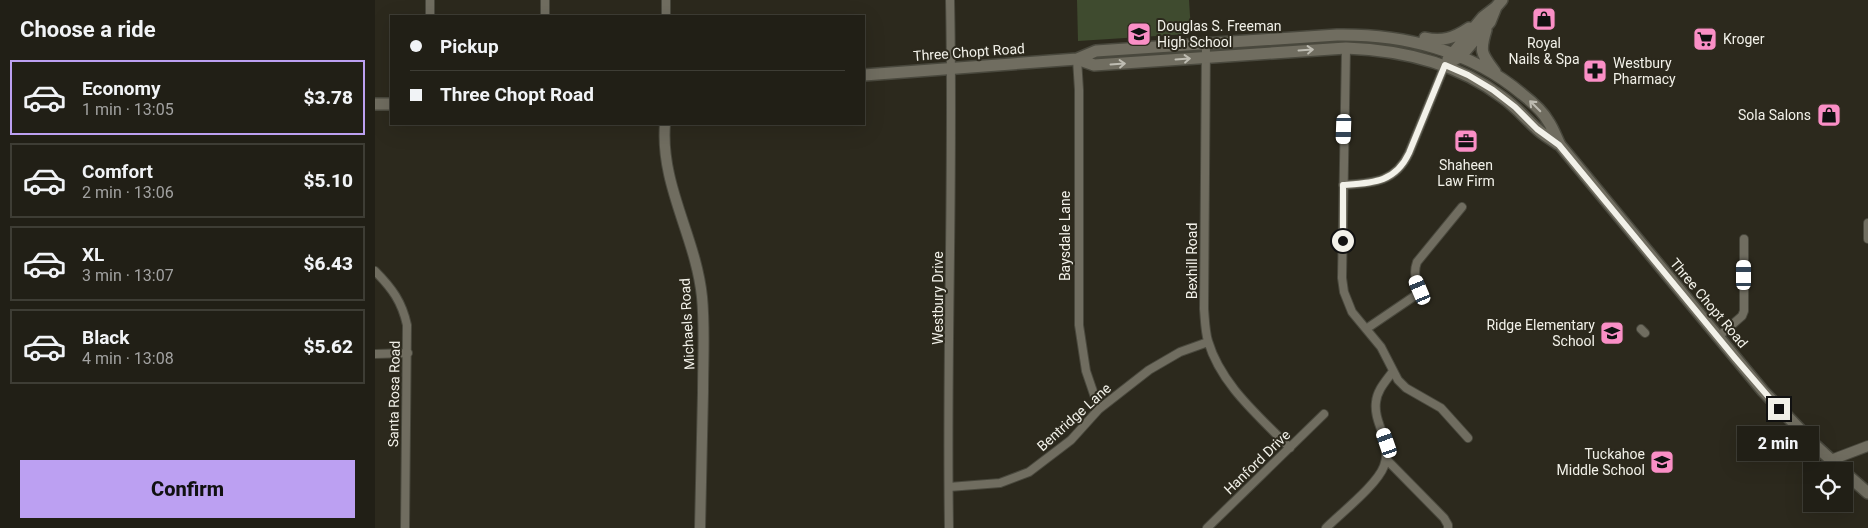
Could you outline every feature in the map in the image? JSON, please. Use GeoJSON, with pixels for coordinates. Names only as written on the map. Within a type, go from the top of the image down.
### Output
{"type":"FeatureCollection","features":[{"type":"Feature","properties":{"kind":"main road"},"geometry":{"type":"LineString","coordinates":[[1445,65],[1456,55],[1499,4]]}},
{"type":"Feature","properties":{"kind":"main road"},"geometry":{"type":"LineString","coordinates":[[1399,39],[1420,37],[1437,40],[1447,39],[1484,23]]}},
{"type":"Feature","properties":{"kind":"main road"},"geometry":{"type":"LineString","coordinates":[[1484,23],[1482,52],[1499,77]]}},
{"type":"Feature","properties":{"kind":"main road","name":"Three Chopt Road"},"geometry":{"type":"LineString","coordinates":[[865,75],[1077,59],[1096,51],[1337,35],[1363,35],[1399,39],[1433,46],[1456,55],[1499,77],[1517,89],[1549,121],[1559,145]]}},
{"type":"Feature","properties":{"kind":"main road","name":"Three Chopt Road"},"geometry":{"type":"LineString","coordinates":[[1077,59],[1094,65],[1346,48],[1396,52],[1445,65],[1468,75],[1493,90],[1515,107],[1537,129],[1559,145],[1779,409],[1833,462]]}},
{"type":"Feature","properties":{"kind":"main road"},"geometry":{"type":"LineString","coordinates":[[375,104],[390,104]]}},
{"type":"Feature","properties":{"kind":"main road","name":"Three Chopt Road"},"geometry":{"type":"LineString","coordinates":[[1853,479],[1868,493]]}},
{"type":"Feature","properties":{"kind":"street"},"geometry":{"type":"LineString","coordinates":[[430,0],[430,15]]}},
{"type":"Feature","properties":{"kind":"street"},"geometry":{"type":"LineString","coordinates":[[545,0],[545,15]]}},
{"type":"Feature","properties":{"kind":"street"},"geometry":{"type":"LineString","coordinates":[[666,0],[666,15]]}},
{"type":"Feature","properties":{"kind":"street","name":"Westbury Drive"},"geometry":{"type":"LineString","coordinates":[[949,528],[950,0]]}},
{"type":"Feature","properties":{"kind":"street","name":"Bexhill Road"},"geometry":{"type":"LineString","coordinates":[[1206,44],[1204,310],[1208,342],[1231,386],[1290,448]]}},
{"type":"Feature","properties":{"kind":"street"},"geometry":{"type":"LineString","coordinates":[[1346,48],[1343,292],[1352,312],[1381,347],[1393,372],[1406,388],[1441,408],[1468,438]]}},
{"type":"Feature","properties":{"kind":"street","name":"Baysdale Lane"},"geometry":{"type":"LineString","coordinates":[[1077,59],[1079,90],[1079,325],[1086,371],[1099,410]]}},
{"type":"Feature","properties":{"kind":"street"},"geometry":{"type":"LineString","coordinates":[[1343,185],[1377,182],[1393,174],[1402,165],[1409,153],[1445,65]]}},
{"type":"Feature","properties":{"kind":"street","name":"Michaels Road"},"geometry":{"type":"LineString","coordinates":[[665,125],[665,149],[669,179],[694,253],[702,297],[701,528]]}},
{"type":"Feature","properties":{"kind":"street"},"geometry":{"type":"LineString","coordinates":[[1366,329],[1419,293],[1420,290],[1415,278],[1414,269],[1417,262],[1462,207]]}},
{"type":"Feature","properties":{"kind":"street"},"geometry":{"type":"LineString","coordinates":[[1868,223],[1868,239]]}},
{"type":"Feature","properties":{"kind":"street"},"geometry":{"type":"LineString","coordinates":[[1718,337],[1742,316],[1744,311],[1744,239]]}},
{"type":"Feature","properties":{"kind":"street","name":"Santa Rosa Road"},"geometry":{"type":"LineString","coordinates":[[375,271],[400,301],[407,325],[405,528]]}},
{"type":"Feature","properties":{"kind":"street","name":"Bentridge Lane"},"geometry":{"type":"LineString","coordinates":[[949,487],[999,483],[1029,472],[1071,440],[1099,410],[1149,370],[1165,359],[1208,342]]}},
{"type":"Feature","properties":{"kind":"street"},"geometry":{"type":"LineString","coordinates":[[375,354],[408,353]]}},
{"type":"Feature","properties":{"kind":"street"},"geometry":{"type":"LineString","coordinates":[[1330,526],[1381,473],[1386,459],[1387,443],[1377,415],[1376,402],[1380,389],[1393,372]]}},
{"type":"Feature","properties":{"kind":"street","name":"Hanford Drive"},"geometry":{"type":"LineString","coordinates":[[1207,528],[1324,414]]}},
{"type":"Feature","properties":{"kind":"street"},"geometry":{"type":"LineString","coordinates":[[1831,460],[1868,446]]}},
{"type":"Feature","properties":{"kind":"street"},"geometry":{"type":"LineString","coordinates":[[1386,459],[1444,518],[1448,528]]}},
{"type":"Feature","properties":{"kind":"green space"},"geometry":{"type":"Polygon","coordinates":[[[1077,0],[1189,0],[1191,31],[1188,34],[1078,41],[1077,0]]]}},
{"type":"Feature","properties":{"kind":"place","name":"Royal Nails & Spa"},"geometry":{"type":"Point","coordinates":[1544,19]}},
{"type":"Feature","properties":{"kind":"place","name":"Douglas S. Freeman High School"},"geometry":{"type":"Point","coordinates":[1139,34]}},
{"type":"Feature","properties":{"kind":"place","name":"Kroger"},"geometry":{"type":"Point","coordinates":[1705,39]}},
{"type":"Feature","properties":{"kind":"place","name":"Westbury Pharmacy"},"geometry":{"type":"Point","coordinates":[1595,71]}},
{"type":"Feature","properties":{"kind":"place","name":"Sola Salons"},"geometry":{"type":"Point","coordinates":[1829,115]}},
{"type":"Feature","properties":{"kind":"place","name":"Shaheen Law Firm"},"geometry":{"type":"Point","coordinates":[1466,141]}},
{"type":"Feature","properties":{"kind":"place","name":"Ridge Elementary School"},"geometry":{"type":"Point","coordinates":[1612,333]}},
{"type":"Feature","properties":{"kind":"place","name":"Tuckahoe Middle School"},"geometry":{"type":"Point","coordinates":[1662,462]}},
{"type":"Feature","properties":{"kind":"route"},"geometry":{"type":"LineString","coordinates":[[1343,241],[1343,185],[1377,182],[1393,174],[1402,165],[1409,153],[1435,85],[1445,65],[1468,75],[1493,90],[1515,107],[1537,129],[1559,145],[1779,409]]}}]}
